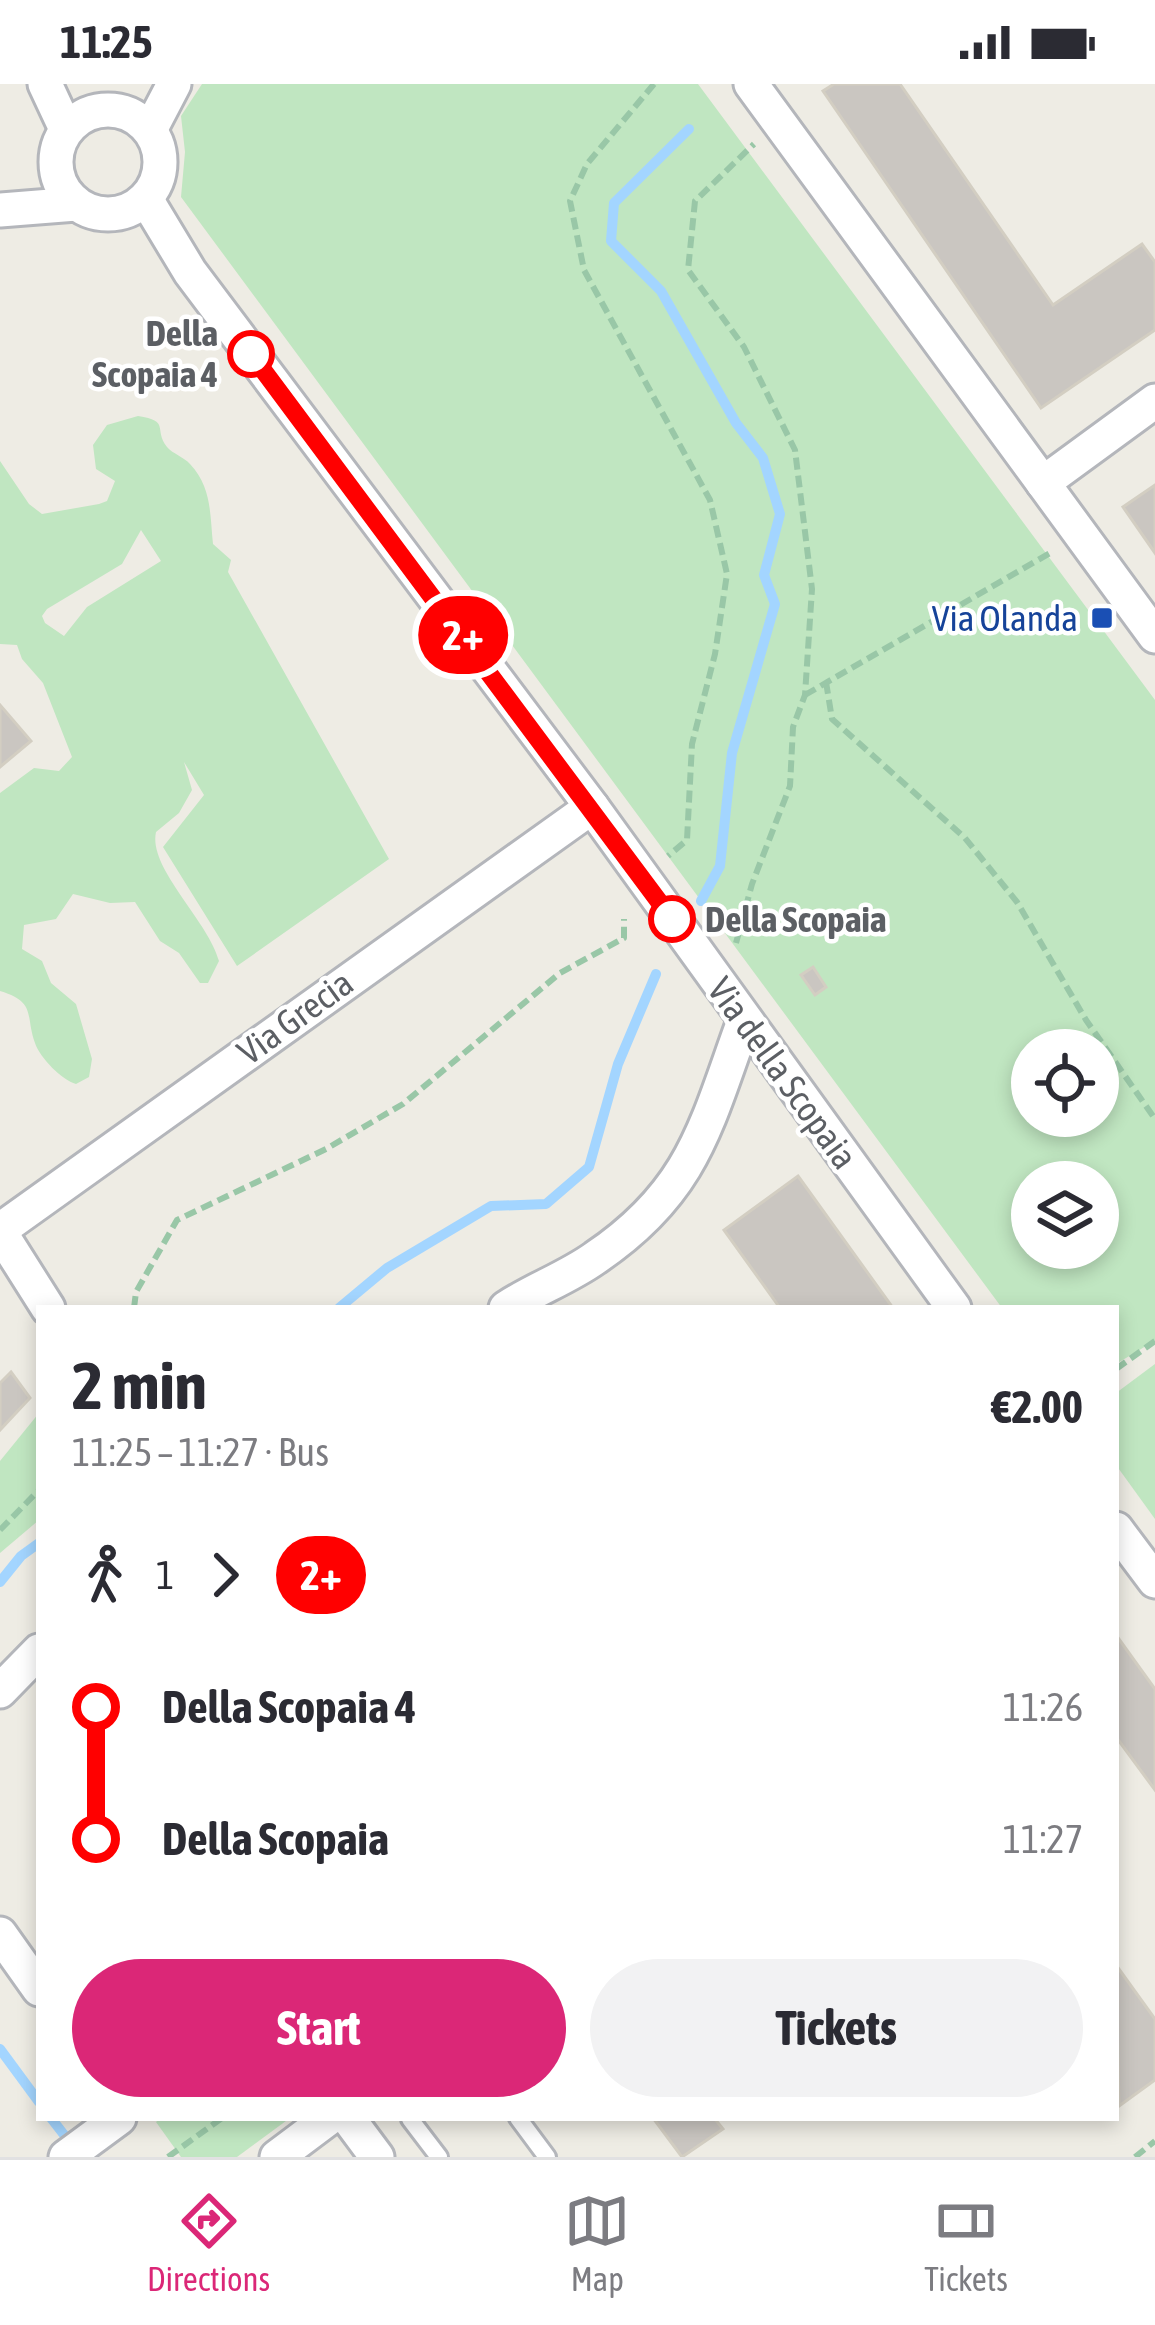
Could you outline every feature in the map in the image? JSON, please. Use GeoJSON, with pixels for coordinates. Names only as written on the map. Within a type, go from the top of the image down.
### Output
{"type":"FeatureCollection","features":[{"type":"Feature","properties":{"kind":"street"},"geometry":{"type":"LineString","coordinates":[[45,84],[66,129]]}},
{"type":"Feature","properties":{"kind":"street"},"geometry":{"type":"LineString","coordinates":[[65,84],[95,111],[141,122],[161,157],[155,187],[133,206],[97,214],[76,204],[57,178],[55,163],[66,129],[95,111]]}},
{"type":"Feature","properties":{"kind":"street"},"geometry":{"type":"LineString","coordinates":[[141,122],[157,84]]}},
{"type":"Feature","properties":{"kind":"street"},"geometry":{"type":"LineString","coordinates":[[141,122],[174,84]]}},
{"type":"Feature","properties":{"kind":"street"},"geometry":{"type":"LineString","coordinates":[[751,84],[1155,636]]}},
{"type":"Feature","properties":{"kind":"street"},"geometry":{"type":"LineString","coordinates":[[0,208],[55,163]]}},
{"type":"Feature","properties":{"kind":"street"},"geometry":{"type":"LineString","coordinates":[[0,208],[76,204]]}},
{"type":"Feature","properties":{"kind":"street","name":"Via della Scopaia"},"geometry":{"type":"LineString","coordinates":[[133,206],[190,272],[592,807],[952,1305]]}},
{"type":"Feature","properties":{"kind":"street"},"geometry":{"type":"LineString","coordinates":[[1043,483],[1155,401]]}},
{"type":"Feature","properties":{"kind":"street","name":"Via Grecia"},"geometry":{"type":"LineString","coordinates":[[0,1231],[592,807]]}},
{"type":"Feature","properties":{"kind":"street"},"geometry":{"type":"LineString","coordinates":[[511,1305],[595,1259],[670,1192],[697,1150],[744,1021]]}},
{"type":"Feature","properties":{"kind":"street"},"geometry":{"type":"LineString","coordinates":[[0,1231],[46,1305]]}},
{"type":"Feature","properties":{"kind":"street"},"geometry":{"type":"LineString","coordinates":[[1119,1535],[1155,1581]]}},
{"type":"Feature","properties":{"kind":"street"},"geometry":{"type":"LineString","coordinates":[[0,1691],[36,1654]]}},
{"type":"Feature","properties":{"kind":"street"},"geometry":{"type":"LineString","coordinates":[[0,1934],[36,1985]]}},
{"type":"Feature","properties":{"kind":"street"},"geometry":{"type":"LineString","coordinates":[[278,2157],[325,2121]]}},
{"type":"Feature","properties":{"kind":"street"},"geometry":{"type":"LineString","coordinates":[[350,2121],[377,2157]]}},
{"type":"Feature","properties":{"kind":"lane"},"geometry":{"type":"LineString","coordinates":[[412,2121],[439,2157]]}},
{"type":"Feature","properties":{"kind":"lane"},"geometry":{"type":"LineString","coordinates":[[520,2121],[547,2157]]}},
{"type":"Feature","properties":{"kind":"path"},"geometry":{"type":"LineString","coordinates":[[654,84],[586,164],[570,201],[584,270],[710,500],[727,574],[715,654],[692,744],[686,840],[664,859]]}},
{"type":"Feature","properties":{"kind":"path"},"geometry":{"type":"LineString","coordinates":[[733,952],[752,884],[790,786],[793,728],[805,695],[812,590],[795,450],[744,347],[688,270],[695,201],[754,144]]}},
{"type":"Feature","properties":{"kind":"path"},"geometry":{"type":"LineString","coordinates":[[805,695],[1050,553]]}},
{"type":"Feature","properties":{"kind":"path"},"geometry":{"type":"LineString","coordinates":[[826,682],[832,719],[965,838],[1017,902],[1086,1020],[1155,1119]]}},
{"type":"Feature","properties":{"kind":"path"},"geometry":{"type":"LineString","coordinates":[[134,1305],[136,1292],[177,1220],[305,1160],[403,1104],[560,973],[623,938],[624,919]]}},
{"type":"Feature","properties":{"kind":"path"},"geometry":{"type":"LineString","coordinates":[[1119,1367],[1155,1341]]}},
{"type":"Feature","properties":{"kind":"path"},"geometry":{"type":"LineString","coordinates":[[0,1530],[36,1493]]}},
{"type":"Feature","properties":{"kind":"path"},"geometry":{"type":"LineString","coordinates":[[168,2157],[217,2121]]}},
{"type":"Feature","properties":{"kind":"path"},"geometry":{"type":"LineString","coordinates":[[1135,2157],[1155,2141]]}},
{"type":"Feature","properties":{"kind":"green space"},"geometry":{"type":"Polygon","coordinates":[[[202,84],[698,84],[1155,700],[1155,1340],[1119,1362],[1119,1305],[1000,1305],[181,197],[185,152],[181,116],[202,84]]]}},
{"type":"Feature","properties":{"kind":"green space"},"geometry":{"type":"Polygon","coordinates":[[[138,416],[154,420],[167,447],[197,473],[209,502],[213,544],[231,560],[228,572],[389,859],[237,966],[163,847],[204,795],[184,762],[192,790],[179,813],[156,832],[156,846],[170,878],[213,945],[219,961],[208,983],[200,983],[179,953],[160,941],[135,902],[110,903],[73,894],[56,919],[24,925],[22,949],[42,961],[51,983],[76,1004],[92,1059],[89,1077],[76,1084],[42,1055],[25,1005],[0,991],[0,793],[34,768],[59,771],[72,757],[43,683],[22,659],[17,645],[0,644],[0,461],[29,504],[42,514],[99,504],[107,501],[115,481],[96,469],[93,445],[107,425],[138,416]],[[141,530],[122,564],[47,609],[42,616],[45,623],[64,636],[87,607],[161,561],[141,530]]]}},
{"type":"Feature","properties":{"kind":"green space"},"geometry":{"type":"Polygon","coordinates":[[[1155,1364],[1155,1519],[1119,1469],[1119,1391],[1155,1364]]]}},
{"type":"Feature","properties":{"kind":"green space"},"geometry":{"type":"Polygon","coordinates":[[[36,1417],[36,1523],[0,1553],[0,1461],[36,1417]]]}},
{"type":"Feature","properties":{"kind":"green space"},"geometry":{"type":"Polygon","coordinates":[[[286,2121],[237,2157],[181,2157],[156,2122],[286,2121]]]}},
{"type":"Feature","properties":{"kind":"building"},"geometry":{"type":"Polygon","coordinates":[[[834,84],[900,84],[1053,305],[1142,244],[1155,262],[1155,330],[1041,408],[823,91],[834,84]]]}},
{"type":"Feature","properties":{"kind":"building"},"geometry":{"type":"Polygon","coordinates":[[[1155,485],[1155,553],[1123,507],[1155,485]]]}},
{"type":"Feature","properties":{"kind":"building"},"geometry":{"type":"Polygon","coordinates":[[[0,705],[31,741],[0,767],[0,705]]]}},
{"type":"Feature","properties":{"kind":"building"},"geometry":{"type":"Polygon","coordinates":[[[813,967],[826,987],[815,995],[801,975],[813,967]]]}},
{"type":"Feature","properties":{"kind":"building"},"geometry":{"type":"Polygon","coordinates":[[[798,1176],[891,1305],[778,1305],[724,1230],[798,1176]]]}},
{"type":"Feature","properties":{"kind":"building"},"geometry":{"type":"Polygon","coordinates":[[[11,1372],[30,1398],[0,1430],[0,1383],[11,1372]]]}},
{"type":"Feature","properties":{"kind":"building"},"geometry":{"type":"Polygon","coordinates":[[[1119,1639],[1155,1689],[1155,1790],[1119,1741],[1119,1639]]]}},
{"type":"Feature","properties":{"kind":"building"},"geometry":{"type":"Polygon","coordinates":[[[1119,1969],[1155,2019],[1155,2080],[1119,2106],[1119,1969]]]}},
{"type":"Feature","properties":{"kind":"building"},"geometry":{"type":"Polygon","coordinates":[[[655,2121],[716,2121],[723,2129],[682,2157],[655,2121]]]}},
{"type":"Feature","properties":{"kind":"waterway"},"geometry":{"type":"LineString","coordinates":[[689,129],[614,203],[611,241],[661,291],[736,423],[763,458],[780,514],[764,575],[775,604],[732,753],[720,866],[701,901]]}},
{"type":"Feature","properties":{"kind":"waterway"},"geometry":{"type":"LineString","coordinates":[[343,1305],[387,1268],[491,1206],[546,1204],[589,1167],[618,1064],[656,974]]}},
{"type":"Feature","properties":{"kind":"waterway"},"geometry":{"type":"LineString","coordinates":[[0,1582],[36,1545]]}},
{"type":"Feature","properties":{"kind":"waterway"},"geometry":{"type":"LineString","coordinates":[[0,2049],[36,2098]]}},
{"type":"Feature","properties":{"kind":"waterway"},"geometry":{"type":"LineString","coordinates":[[53,2121],[72,2145]]}},
{"type":"Feature","properties":{"kind":"bus line","name":"2+"},"geometry":{"type":"LineString","coordinates":[[251,354],[672,919]]}},
{"type":"Feature","properties":{"kind":"place","name":"Della Scopaia 4"},"geometry":{"type":"Point","coordinates":[251,354]}},
{"type":"Feature","properties":{"kind":"place","name":"Via Olanda"},"geometry":{"type":"Point","coordinates":[1102,618]}},
{"type":"Feature","properties":{"kind":"place","name":"Della Scopaia"},"geometry":{"type":"Point","coordinates":[672,919]}}]}
